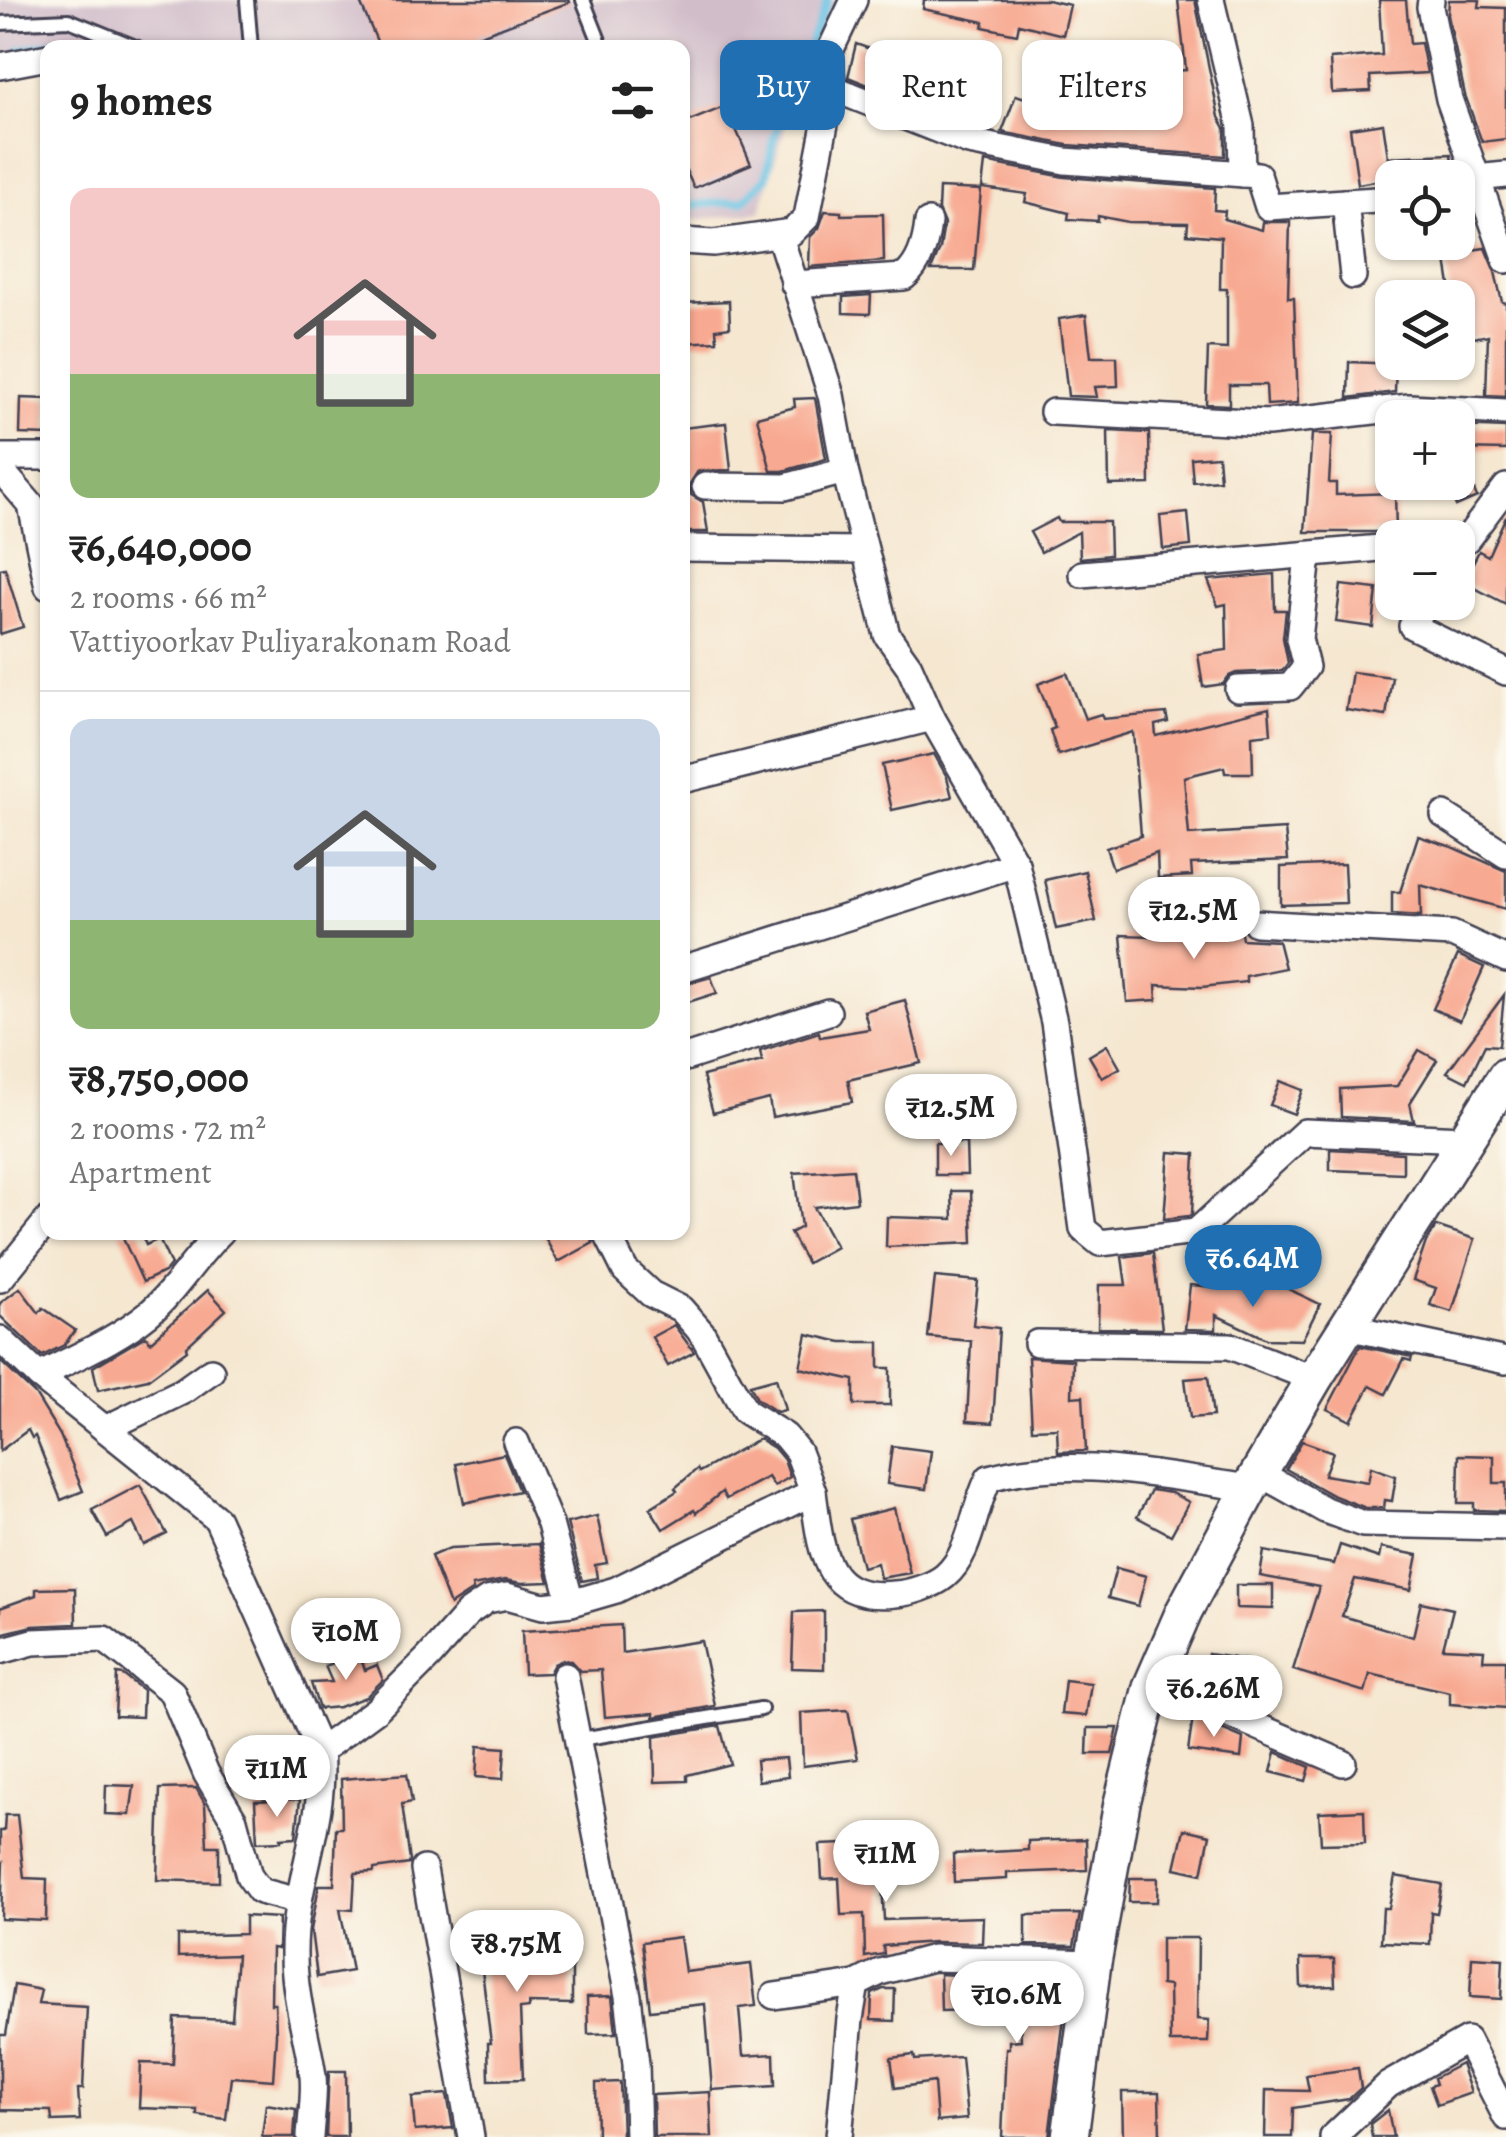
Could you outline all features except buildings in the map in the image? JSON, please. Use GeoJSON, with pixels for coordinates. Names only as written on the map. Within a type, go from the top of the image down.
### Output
{"type":"FeatureCollection","features":[{"type":"Feature","properties":{"kind":"main road"},"geometry":{"type":"LineString","coordinates":[[1070,2137],[1093,1963],[1122,1803],[1154,1682],[1184,1611],[1314,1379],[1505,1078]]}},
{"type":"Feature","properties":{"kind":"street"},"geometry":{"type":"LineString","coordinates":[[835,40],[854,0]]}},
{"type":"Feature","properties":{"kind":"street"},"geometry":{"type":"LineString","coordinates":[[1211,0],[1241,126],[1242,174]]}},
{"type":"Feature","properties":{"kind":"street"},"geometry":{"type":"LineString","coordinates":[[1431,0],[1464,160]]}},
{"type":"Feature","properties":{"kind":"street"},"geometry":{"type":"LineString","coordinates":[[0,66],[40,58]]}},
{"type":"Feature","properties":{"kind":"street"},"geometry":{"type":"LineString","coordinates":[[845,93],[970,142],[1066,161],[1258,175],[1268,207],[1375,199]]}},
{"type":"Feature","properties":{"kind":"street"},"geometry":{"type":"LineString","coordinates":[[690,241],[792,232],[807,216],[824,130]]}},
{"type":"Feature","properties":{"kind":"street"},"geometry":{"type":"LineString","coordinates":[[1475,188],[1506,175]]}},
{"type":"Feature","properties":{"kind":"street"},"geometry":{"type":"LineString","coordinates":[[1475,198],[1506,260]]}},
{"type":"Feature","properties":{"kind":"street"},"geometry":{"type":"LineString","coordinates":[[1344,202],[1353,276]]}},
{"type":"Feature","properties":{"kind":"street"},"geometry":{"type":"LineString","coordinates":[[794,284],[904,277],[912,271],[926,241],[928,222]]}},
{"type":"Feature","properties":{"kind":"street"},"geometry":{"type":"LineString","coordinates":[[779,234],[831,395],[864,550],[887,635],[910,666],[932,718],[1016,864],[1054,1022],[1083,1229],[1100,1243],[1196,1232],[1305,1132],[1464,1139]]}},
{"type":"Feature","properties":{"kind":"street"},"geometry":{"type":"LineString","coordinates":[[1053,412],[1268,423],[1408,407],[1506,412]]}},
{"type":"Feature","properties":{"kind":"street"},"geometry":{"type":"LineString","coordinates":[[0,457],[40,457]]}},
{"type":"Feature","properties":{"kind":"street"},"geometry":{"type":"LineString","coordinates":[[0,469],[30,505],[40,551]]}},
{"type":"Feature","properties":{"kind":"street"},"geometry":{"type":"LineString","coordinates":[[705,486],[785,487],[846,471]]}},
{"type":"Feature","properties":{"kind":"street"},"geometry":{"type":"LineString","coordinates":[[1475,525],[1506,486]]}},
{"type":"Feature","properties":{"kind":"street"},"geometry":{"type":"LineString","coordinates":[[690,548],[864,550]]}},
{"type":"Feature","properties":{"kind":"street"},"geometry":{"type":"LineString","coordinates":[[1082,574],[1375,549]]}},
{"type":"Feature","properties":{"kind":"street"},"geometry":{"type":"LineString","coordinates":[[1238,689],[1290,687],[1306,667],[1299,639],[1308,556]]}},
{"type":"Feature","properties":{"kind":"street"},"geometry":{"type":"LineString","coordinates":[[1416,620],[1412,626],[1506,672]]}},
{"type":"Feature","properties":{"kind":"street"},"geometry":{"type":"LineString","coordinates":[[690,778],[932,718]]}},
{"type":"Feature","properties":{"kind":"street"},"geometry":{"type":"LineString","coordinates":[[1444,815],[1506,855]]}},
{"type":"Feature","properties":{"kind":"street"},"geometry":{"type":"LineString","coordinates":[[690,966],[1016,864]]}},
{"type":"Feature","properties":{"kind":"street"},"geometry":{"type":"LineString","coordinates":[[1256,923],[1452,934],[1506,959]]}},
{"type":"Feature","properties":{"kind":"street"},"geometry":{"type":"LineString","coordinates":[[690,1056],[828,1012]]}},
{"type":"Feature","properties":{"kind":"street"},"geometry":{"type":"LineString","coordinates":[[0,1279],[40,1230]]}},
{"type":"Feature","properties":{"kind":"street"},"geometry":{"type":"LineString","coordinates":[[39,1376],[150,1313],[213,1240]]}},
{"type":"Feature","properties":{"kind":"street"},"geometry":{"type":"LineString","coordinates":[[610,1240],[626,1270],[651,1294],[680,1309],[702,1333],[744,1411],[785,1436],[804,1466],[820,1544],[829,1568],[841,1586],[861,1594],[908,1593],[945,1576],[964,1548],[989,1478],[1015,1471],[1086,1467],[1255,1481],[1363,1524],[1506,1527]]}},
{"type":"Feature","properties":{"kind":"street"},"geometry":{"type":"LineString","coordinates":[[1346,1327],[1506,1361]]}},
{"type":"Feature","properties":{"kind":"street"},"geometry":{"type":"LineString","coordinates":[[0,1340],[216,1518],[320,1751],[323,1792],[298,1901],[294,1954],[298,2012],[314,2080],[310,2137]]}},
{"type":"Feature","properties":{"kind":"street"},"geometry":{"type":"LineString","coordinates":[[1038,1343],[1230,1346],[1314,1379]]}},
{"type":"Feature","properties":{"kind":"street"},"geometry":{"type":"LineString","coordinates":[[105,1429],[182,1391],[211,1371]]}},
{"type":"Feature","properties":{"kind":"street"},"geometry":{"type":"LineString","coordinates":[[516,1442],[550,1524],[571,1603]]}},
{"type":"Feature","properties":{"kind":"street"},"geometry":{"type":"LineString","coordinates":[[320,1751],[376,1710],[429,1658],[468,1612],[487,1600],[507,1596],[543,1606],[571,1603],[616,1590],[812,1492]]}},
{"type":"Feature","properties":{"kind":"street"},"geometry":{"type":"LineString","coordinates":[[0,1650],[34,1642],[104,1640],[172,1692],[206,1772],[234,1820],[249,1876],[260,1892],[298,1901]]}},
{"type":"Feature","properties":{"kind":"street"},"geometry":{"type":"LineString","coordinates":[[565,1676],[628,1996],[636,2064],[638,2137]]}},
{"type":"Feature","properties":{"kind":"street"},"geometry":{"type":"LineString","coordinates":[[1154,1682],[1343,1763]]}},
{"type":"Feature","properties":{"kind":"street"},"geometry":{"type":"LineString","coordinates":[[424,1868],[471,2137]]}},
{"type":"Feature","properties":{"kind":"street"},"geometry":{"type":"LineString","coordinates":[[774,1996],[856,1984],[880,1972],[932,1958],[1093,1963]]}},
{"type":"Feature","properties":{"kind":"street"},"geometry":{"type":"LineString","coordinates":[[839,2137],[856,1984]]}},
{"type":"Feature","properties":{"kind":"street"},"geometry":{"type":"LineString","coordinates":[[1334,2137],[1388,2085],[1467,2040],[1506,2117]]}},
{"type":"Feature","properties":{"kind":"lane"},"geometry":{"type":"LineString","coordinates":[[247,0],[250,40]]}},
{"type":"Feature","properties":{"kind":"lane"},"geometry":{"type":"LineString","coordinates":[[584,0],[599,40]]}},
{"type":"Feature","properties":{"kind":"lane"},"geometry":{"type":"LineString","coordinates":[[0,24],[69,20],[118,40]]}},
{"type":"Feature","properties":{"kind":"lane"},"geometry":{"type":"LineString","coordinates":[[575,1740],[761,1709]]}},
{"type":"Feature","properties":{"kind":"shaded area"},"geometry":{"type":"Polygon","coordinates":[[[0,0],[856,0],[826,40],[720,40],[720,130],[784,130],[760,212],[690,220],[690,40],[40,40],[40,49],[0,56],[0,0]]]}},
{"type":"Feature","properties":{"kind":"waterway"},"geometry":{"type":"LineString","coordinates":[[690,205],[743,201],[766,178],[774,137],[828,0]]}},
{"type":"Feature","properties":{"kind":"waterway"},"geometry":{"type":"LineString","coordinates":[[68,40],[76,40]]}},
{"type":"Feature","properties":{"kind":"waterway"},"geometry":{"type":"LineString","coordinates":[[20,50],[40,46]]}}]}
